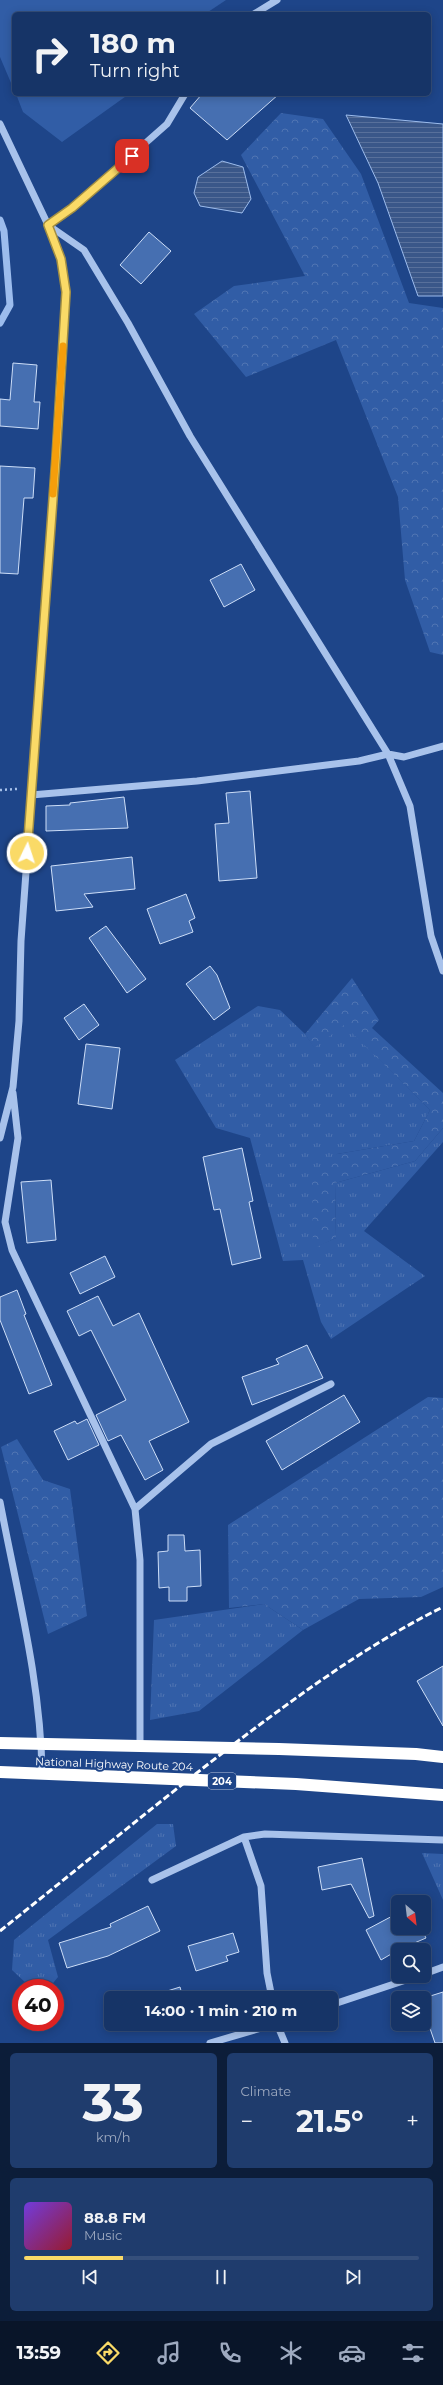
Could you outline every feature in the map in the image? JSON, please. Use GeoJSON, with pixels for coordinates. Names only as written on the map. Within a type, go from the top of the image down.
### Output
{"type":"FeatureCollection","features":[{"type":"Feature","properties":{"kind":"highway","name":"National Highway Route 204"},"geometry":{"type":"LineString","coordinates":[[0,1743],[140,1745],[416,1754],[443,1757]]}},
{"type":"Feature","properties":{"kind":"highway","name":"National Highway Route 204"},"geometry":{"type":"LineString","coordinates":[[0,1772],[296,1784],[443,1795]]}},
{"type":"Feature","properties":{"kind":"street"},"geometry":{"type":"LineString","coordinates":[[257,12],[277,0]]}},
{"type":"Feature","properties":{"kind":"street"},"geometry":{"type":"LineString","coordinates":[[48,225],[72,208],[167,124],[184,96]]}},
{"type":"Feature","properties":{"kind":"street"},"geometry":{"type":"LineString","coordinates":[[0,124],[48,225],[61,259],[66,292],[21,942],[19,1021],[13,1087],[0,1138]]}},
{"type":"Feature","properties":{"kind":"street"},"geometry":{"type":"LineString","coordinates":[[48,225],[84,250],[128,323],[190,436],[388,754],[410,806],[431,936],[443,971]]}},
{"type":"Feature","properties":{"kind":"street"},"geometry":{"type":"LineString","coordinates":[[31,795],[197,781],[359,761],[388,754],[404,757],[443,746]]}},
{"type":"Feature","properties":{"kind":"street"},"geometry":{"type":"LineString","coordinates":[[13,1087],[18,1138],[5,1222],[12,1250],[135,1509],[140,1560],[140,1745]]}},
{"type":"Feature","properties":{"kind":"street"},"geometry":{"type":"LineString","coordinates":[[135,1509],[211,1444],[331,1384]]}},
{"type":"Feature","properties":{"kind":"street"},"geometry":{"type":"LineString","coordinates":[[0,1502],[36,1691],[42,1743],[42,1774]]}},
{"type":"Feature","properties":{"kind":"street"},"geometry":{"type":"LineString","coordinates":[[152,1880],[244,1837],[265,1834],[443,1840]]}},
{"type":"Feature","properties":{"kind":"street"},"geometry":{"type":"LineString","coordinates":[[244,1837],[262,1886],[267,1973],[271,1991]]}},
{"type":"Feature","properties":{"kind":"street"},"geometry":{"type":"LineString","coordinates":[[431,1972],[443,1968]]}},
{"type":"Feature","properties":{"kind":"street"},"geometry":{"type":"LineString","coordinates":[[338,2003],[397,1983]]}},
{"type":"Feature","properties":{"kind":"street"},"geometry":{"type":"LineString","coordinates":[[210,2043],[252,2031]]}},
{"type":"Feature","properties":{"kind":"street"},"geometry":{"type":"LineString","coordinates":[[279,2031],[285,2043]]}},
{"type":"Feature","properties":{"kind":"green space"},"geometry":{"type":"Polygon","coordinates":[[[0,0],[226,0],[208,12],[12,12],[12,85],[0,57],[0,0]]]}},
{"type":"Feature","properties":{"kind":"green space"},"geometry":{"type":"Polygon","coordinates":[[[17,96],[126,96],[62,142],[23,112],[17,96]]]}},
{"type":"Feature","properties":{"kind":"green space"},"geometry":{"type":"Polygon","coordinates":[[[281,113],[323,119],[361,174],[409,303],[443,308],[443,655],[430,652],[405,580],[398,497],[336,340],[246,377],[194,314],[234,286],[305,276],[241,155],[281,113]]]}},
{"type":"Feature","properties":{"kind":"green space"},"geometry":{"type":"Polygon","coordinates":[[[352,978],[379,1020],[372,1028],[443,1093],[443,1128],[415,1161],[335,1183],[336,1238],[313,1249],[312,1176],[337,1154],[414,1141],[430,1110],[344,1025],[314,1048],[305,1034],[352,978]]]}},
{"type":"Feature","properties":{"kind":"green space"},"geometry":{"type":"Polygon","coordinates":[[[258,1006],[280,1010],[305,1034],[314,1047],[344,1024],[430,1110],[414,1141],[337,1154],[313,1248],[336,1238],[335,1183],[415,1161],[443,1128],[443,1142],[364,1231],[425,1276],[331,1339],[321,1322],[303,1260],[283,1261],[250,1138],[216,1128],[175,1060],[258,1006]]]}},
{"type":"Feature","properties":{"kind":"green space"},"geometry":{"type":"Polygon","coordinates":[[[428,1397],[443,1398],[443,1587],[421,1597],[359,1599],[303,1630],[264,1604],[229,1608],[228,1525],[428,1397]]]}},
{"type":"Feature","properties":{"kind":"green space"},"geometry":{"type":"Polygon","coordinates":[[[17,1439],[43,1480],[70,1489],[87,1616],[48,1634],[1,1447],[17,1439]]]}},
{"type":"Feature","properties":{"kind":"green space"},"geometry":{"type":"Polygon","coordinates":[[[264,1604],[303,1630],[199,1711],[150,1720],[154,1620],[264,1604]]]}},
{"type":"Feature","properties":{"kind":"green space"},"geometry":{"type":"Polygon","coordinates":[[[157,1824],[173,1824],[176,1846],[48,1940],[58,1977],[56,1979],[22,1979],[12,1970],[14,1940],[157,1824]]]}},
{"type":"Feature","properties":{"kind":"green space"},"geometry":{"type":"Polygon","coordinates":[[[422,1853],[443,1854],[443,1900],[422,1853]]]}},
{"type":"Feature","properties":{"kind":"shaded area"},"geometry":{"type":"Polygon","coordinates":[[[346,115],[443,124],[443,296],[418,296],[378,183],[346,115]]]}},
{"type":"Feature","properties":{"kind":"shaded area"},"geometry":{"type":"Polygon","coordinates":[[[222,161],[243,167],[251,199],[242,213],[200,206],[194,193],[198,177],[222,161]]]}},
{"type":"Feature","properties":{"kind":"building"},"geometry":{"type":"Polygon","coordinates":[[[200,96],[277,96],[227,140],[190,108],[200,96]]]}},
{"type":"Feature","properties":{"kind":"building"},"geometry":{"type":"Polygon","coordinates":[[[149,232],[171,251],[141,284],[120,265],[149,232]]]}},
{"type":"Feature","properties":{"kind":"building"},"geometry":{"type":"Polygon","coordinates":[[[13,363],[37,365],[34,402],[40,402],[38,429],[0,426],[0,399],[10,400],[13,363]]]}},
{"type":"Feature","properties":{"kind":"building"},"geometry":{"type":"Polygon","coordinates":[[[0,466],[35,468],[33,498],[24,498],[18,574],[0,573],[0,466]]]}},
{"type":"Feature","properties":{"kind":"building"},"geometry":{"type":"Polygon","coordinates":[[[241,564],[255,590],[224,607],[210,580],[241,564]]]}},
{"type":"Feature","properties":{"kind":"building"},"geometry":{"type":"Polygon","coordinates":[[[250,791],[257,878],[219,881],[215,824],[229,823],[226,793],[250,791]]]}},
{"type":"Feature","properties":{"kind":"building"},"geometry":{"type":"Polygon","coordinates":[[[124,797],[128,828],[46,831],[46,806],[70,805],[70,803],[124,797]]]}},
{"type":"Feature","properties":{"kind":"building"},"geometry":{"type":"Polygon","coordinates":[[[132,857],[135,889],[84,894],[93,907],[56,911],[51,866],[132,857]]]}},
{"type":"Feature","properties":{"kind":"building"},"geometry":{"type":"Polygon","coordinates":[[[186,894],[195,918],[189,921],[193,932],[160,944],[147,909],[186,894]]]}},
{"type":"Feature","properties":{"kind":"building"},"geometry":{"type":"Polygon","coordinates":[[[106,926],[146,979],[127,993],[89,938],[106,926]]]}},
{"type":"Feature","properties":{"kind":"building"},"geometry":{"type":"Polygon","coordinates":[[[210,966],[217,975],[230,1008],[214,1020],[186,984],[210,966]]]}},
{"type":"Feature","properties":{"kind":"building"},"geometry":{"type":"Polygon","coordinates":[[[84,1004],[99,1025],[79,1040],[64,1018],[84,1004]]]}},
{"type":"Feature","properties":{"kind":"building"},"geometry":{"type":"Polygon","coordinates":[[[86,1044],[120,1048],[112,1109],[78,1104],[86,1044]]]}},
{"type":"Feature","properties":{"kind":"building"},"geometry":{"type":"Polygon","coordinates":[[[242,1148],[253,1201],[249,1202],[261,1258],[232,1265],[220,1209],[214,1210],[203,1157],[242,1148]]]}},
{"type":"Feature","properties":{"kind":"building"},"geometry":{"type":"Polygon","coordinates":[[[51,1180],[56,1240],[27,1243],[21,1182],[51,1180]]]}},
{"type":"Feature","properties":{"kind":"building"},"geometry":{"type":"Polygon","coordinates":[[[105,1256],[115,1277],[80,1294],[70,1273],[105,1256]]]}},
{"type":"Feature","properties":{"kind":"building"},"geometry":{"type":"Polygon","coordinates":[[[17,1290],[26,1314],[24,1315],[52,1385],[29,1394],[0,1320],[0,1297],[17,1290]]]}},
{"type":"Feature","properties":{"kind":"building"},"geometry":{"type":"Polygon","coordinates":[[[98,1296],[113,1326],[139,1313],[189,1422],[149,1441],[163,1470],[145,1480],[121,1435],[108,1441],[96,1415],[126,1400],[91,1330],[79,1336],[67,1311],[98,1296]]]}},
{"type":"Feature","properties":{"kind":"building"},"geometry":{"type":"Polygon","coordinates":[[[307,1345],[323,1378],[252,1405],[242,1377],[279,1364],[276,1359],[307,1345]]]}},
{"type":"Feature","properties":{"kind":"building"},"geometry":{"type":"Polygon","coordinates":[[[344,1395],[360,1422],[282,1470],[266,1441],[344,1395]]]}},
{"type":"Feature","properties":{"kind":"building"},"geometry":{"type":"Polygon","coordinates":[[[87,1419],[99,1445],[68,1460],[54,1431],[75,1421],[77,1424],[87,1419]]]}},
{"type":"Feature","properties":{"kind":"building"},"geometry":{"type":"Polygon","coordinates":[[[168,1535],[184,1535],[185,1551],[200,1550],[201,1586],[187,1587],[187,1601],[169,1601],[169,1587],[159,1588],[158,1552],[168,1551],[168,1535]]]}},
{"type":"Feature","properties":{"kind":"building"},"geometry":{"type":"Polygon","coordinates":[[[443,1666],[443,1726],[417,1681],[443,1666]]]}},
{"type":"Feature","properties":{"kind":"building"},"geometry":{"type":"Polygon","coordinates":[[[362,1858],[374,1916],[369,1918],[351,1884],[322,1890],[318,1867],[362,1858]]]}},
{"type":"Feature","properties":{"kind":"building"},"geometry":{"type":"Polygon","coordinates":[[[148,1906],[160,1931],[108,1956],[67,1968],[59,1943],[111,1927],[110,1924],[148,1906]]]}},
{"type":"Feature","properties":{"kind":"building"},"geometry":{"type":"Polygon","coordinates":[[[391,1917],[391,1935],[424,1935],[426,1938],[414,1943],[391,1943],[391,1954],[381,1960],[366,1930],[391,1917]]]}},
{"type":"Feature","properties":{"kind":"building"},"geometry":{"type":"Polygon","coordinates":[[[233,1933],[239,1952],[226,1956],[228,1961],[196,1971],[188,1946],[233,1933]]]}},
{"type":"Feature","properties":{"kind":"building"},"geometry":{"type":"Polygon","coordinates":[[[180,1987],[181,1991],[167,1991],[180,1987]]]}},
{"type":"Feature","properties":{"kind":"building"},"geometry":{"type":"Polygon","coordinates":[[[443,1992],[443,2043],[435,2043],[431,2031],[431,1996],[443,1992]]]}},
{"type":"Feature","properties":{"kind":"waterway"},"geometry":{"type":"LineString","coordinates":[[0,220],[4,231],[10,305],[0,323]]}},
{"type":"Feature","properties":{"kind":"railway"},"geometry":{"type":"LineString","coordinates":[[0,1931],[178,1788],[287,1704],[363,1652],[443,1607]]}},
{"type":"Feature","properties":{"kind":"slow traffic"},"geometry":{"type":"LineString","coordinates":[[53,494],[63,346]]}},
{"type":"Feature","properties":{"kind":"route"},"geometry":{"type":"LineString","coordinates":[[27,853],[56,458],[66,292],[61,259],[48,225],[72,208],[132,156]]}}]}
